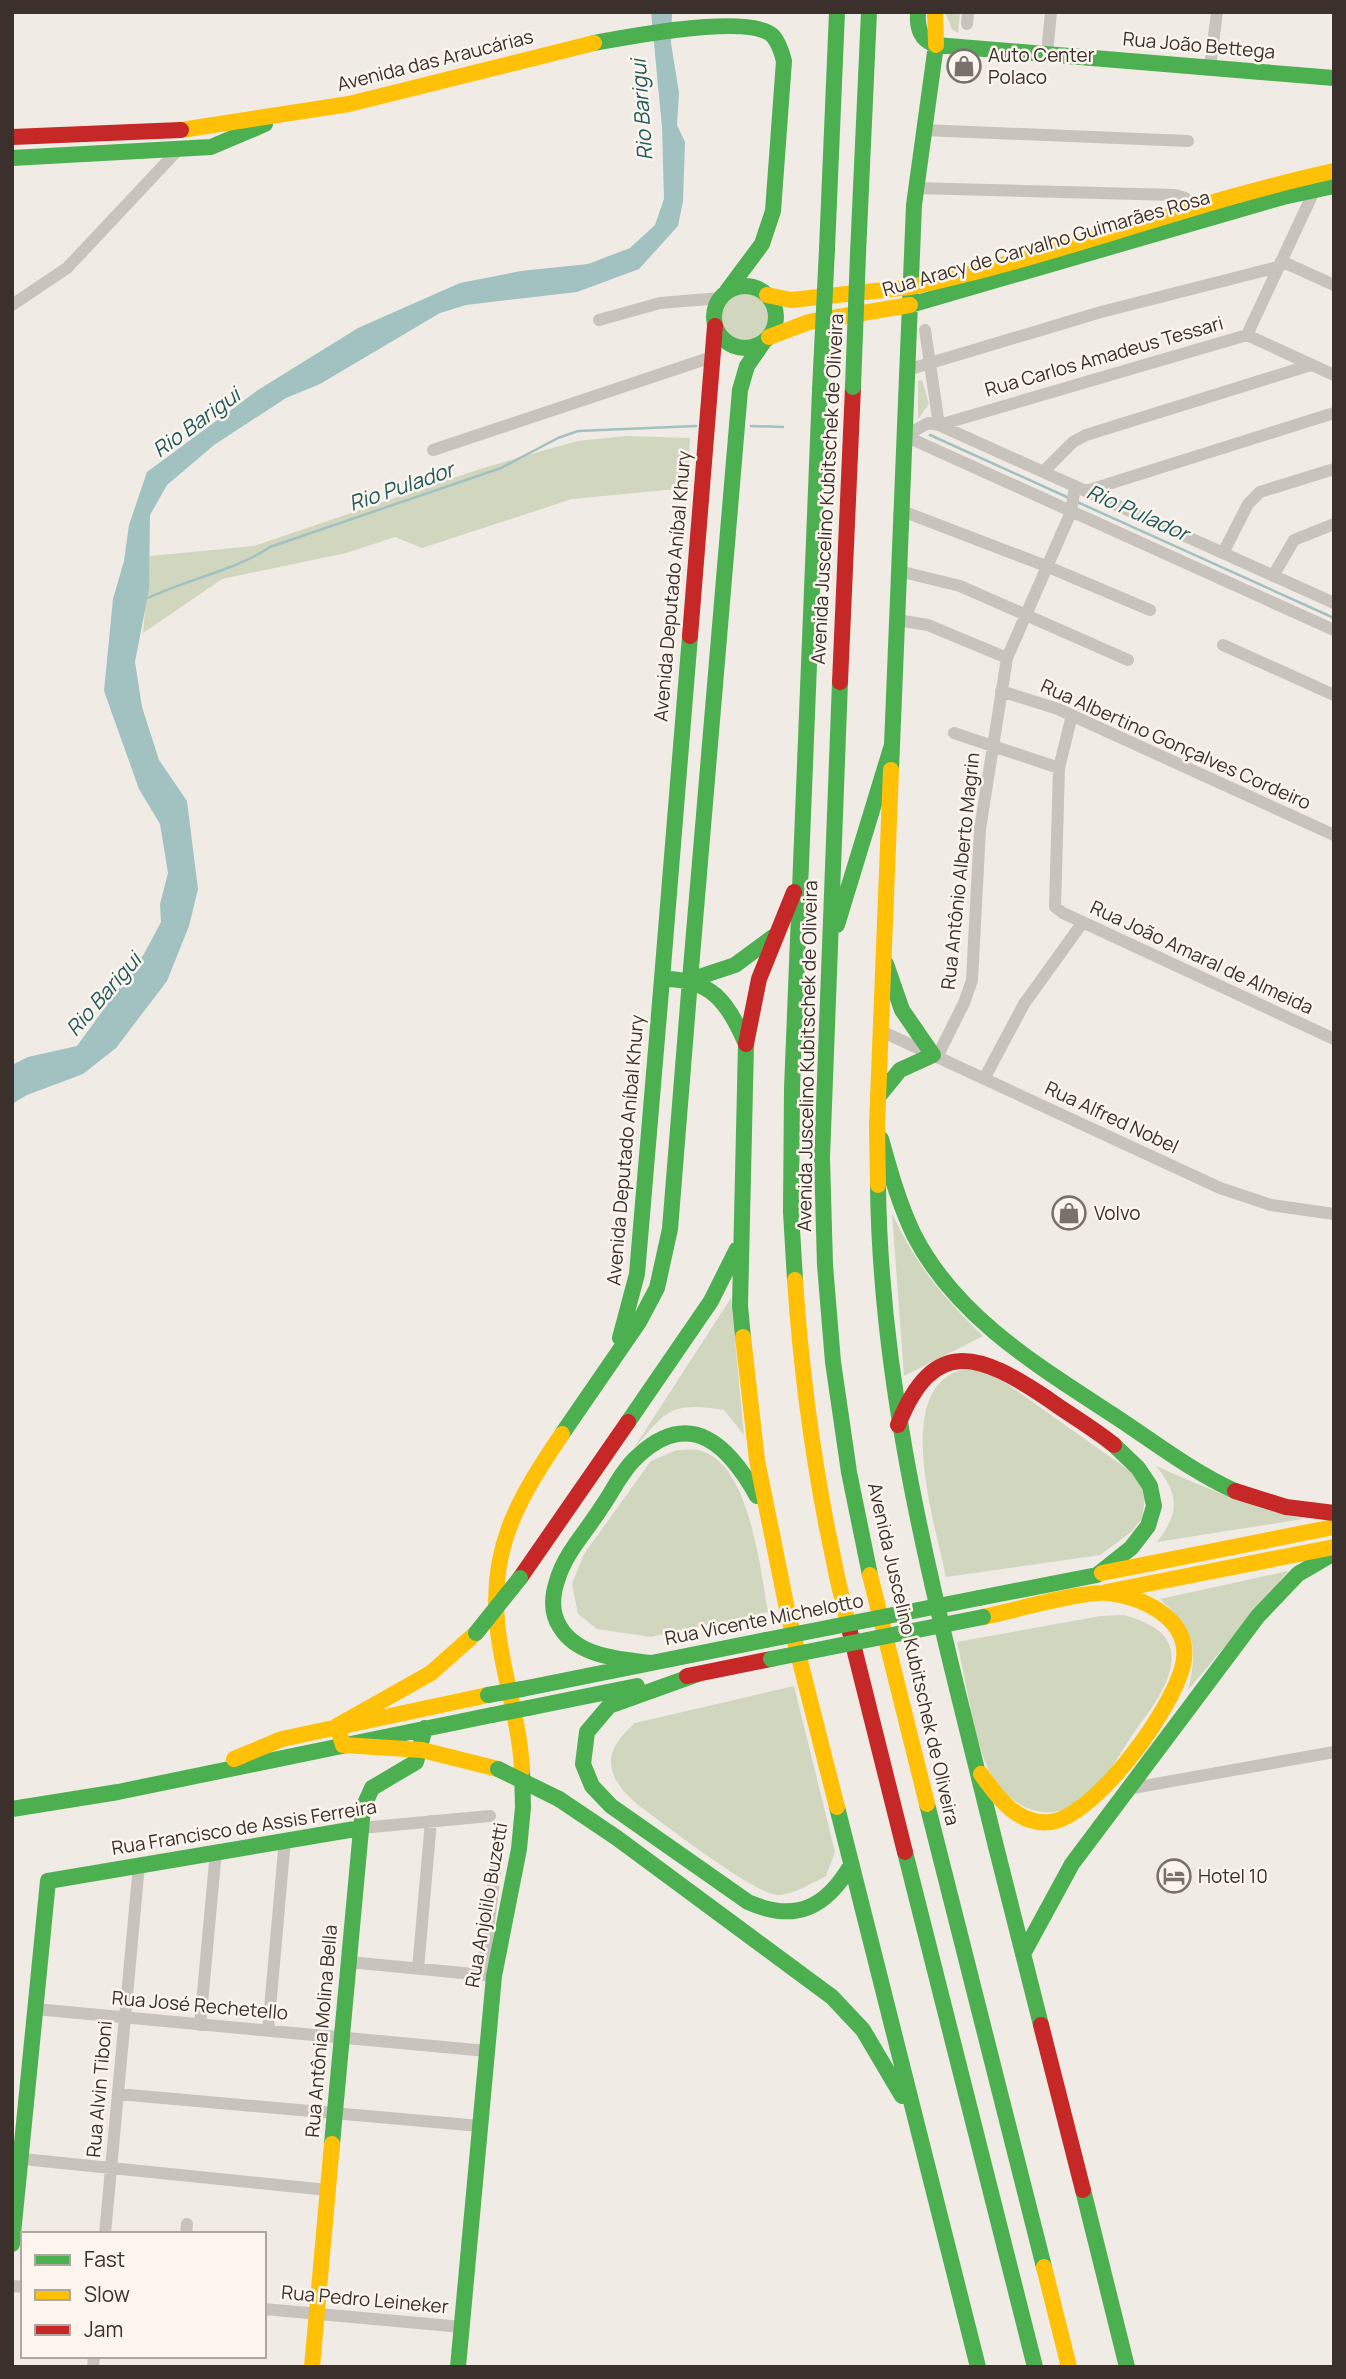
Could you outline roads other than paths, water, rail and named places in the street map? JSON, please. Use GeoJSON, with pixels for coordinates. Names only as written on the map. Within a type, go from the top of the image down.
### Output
{"type":"FeatureCollection","features":[{"type":"Feature","properties":{"kind":"main road","name":"Avenida Juscelino Kubitschek de Oliveira"},"geometry":{"type":"LineString","coordinates":[[837,12],[820,390],[790,1212],[801,1366],[818,1482],[838,1584],[1035,2367]]}},
{"type":"Feature","properties":{"kind":"main road","name":"Avenida Juscelino Kubitschek de Oliveira"},"geometry":{"type":"LineString","coordinates":[[869,12],[828,954],[822,1158],[825,1254],[833,1362],[849,1472],[882,1628],[1069,2367]]}},
{"type":"Feature","properties":{"kind":"main road"},"geometry":{"type":"LineString","coordinates":[[918,12],[919,33],[927,42],[936,45]]}},
{"type":"Feature","properties":{"kind":"main road"},"geometry":{"type":"LineString","coordinates":[[934,12],[936,45],[915,188],[907,370],[877,1125],[880,1265],[898,1426],[913,1508],[1127,2367]]}},
{"type":"Feature","properties":{"kind":"main road","name":"Avenida das Araucárias"},"geometry":{"type":"LineString","coordinates":[[12,136],[202,129],[379,98],[640,33],[675,28],[744,26],[772,36],[782,51],[784,61],[775,198],[762,244]]}},
{"type":"Feature","properties":{"kind":"main road","name":"Rua João Bettega"},"geometry":{"type":"LineString","coordinates":[[936,45],[1334,78]]}},
{"type":"Feature","properties":{"kind":"main road","name":"Avenida das Araucárias"},"geometry":{"type":"LineString","coordinates":[[12,158],[177,151],[211,146],[281,116]]}},
{"type":"Feature","properties":{"kind":"main road"},"geometry":{"type":"LineString","coordinates":[[177,151],[202,129]]}},
{"type":"Feature","properties":{"kind":"main road","name":"Rua Aracy de Carvalho Guimarães Rosa"},"geometry":{"type":"LineString","coordinates":[[764,293],[791,300],[911,287],[968,275],[1334,171]]}},
{"type":"Feature","properties":{"kind":"main road","name":"Rua Aracy de Carvalho Guimarães Rosa"},"geometry":{"type":"LineString","coordinates":[[766,340],[801,324],[910,305],[1315,189],[1334,186]]}},
{"type":"Feature","properties":{"kind":"main road"},"geometry":{"type":"LineString","coordinates":[[613,1358],[648,1307],[666,1256],[739,397],[747,366],[766,340],[776,320],[772,303],[764,293],[758,275],[762,244]]}},
{"type":"Feature","properties":{"kind":"main road"},"geometry":{"type":"LineString","coordinates":[[762,244],[723,295],[713,317],[715,327],[726,342],[735,347],[744,349],[766,340]]}},
{"type":"Feature","properties":{"kind":"main road"},"geometry":{"type":"LineString","coordinates":[[723,295],[744,286],[764,293]]}},
{"type":"Feature","properties":{"kind":"main road","name":"Avenida Deputado Aníbal Khury"},"geometry":{"type":"LineString","coordinates":[[613,1358],[637,1275],[715,327]]}},
{"type":"Feature","properties":{"kind":"main road"},"geometry":{"type":"LineString","coordinates":[[828,954],[892,745]]}},
{"type":"Feature","properties":{"kind":"main road"},"geometry":{"type":"LineString","coordinates":[[802,867],[787,914],[759,979],[746,1044],[740,1306],[745,1376],[768,1517],[788,1614],[978,2367]]}},
{"type":"Feature","properties":{"kind":"main road"},"geometry":{"type":"LineString","coordinates":[[662,979],[690,980],[716,975],[738,966],[758,952],[775,935],[787,914]]}},
{"type":"Feature","properties":{"kind":"main road"},"geometry":{"type":"LineString","coordinates":[[878,1097],[900,1070],[935,1056],[902,1010],[884,957]]}},
{"type":"Feature","properties":{"kind":"main road"},"geometry":{"type":"LineString","coordinates":[[690,980],[720,1000],[731,1013],[746,1044]]}},
{"type":"Feature","properties":{"kind":"main road"},"geometry":{"type":"LineString","coordinates":[[877,1125],[899,1201],[916,1240],[948,1285],[995,1333],[1047,1372],[1217,1482],[1279,1506],[1334,1513]]}},
{"type":"Feature","properties":{"kind":"main road"},"geometry":{"type":"LineString","coordinates":[[741,1238],[711,1301],[520,1578],[477,1633],[431,1673],[337,1726],[343,1745],[422,1750],[498,1769],[559,1799],[617,1838],[832,1997],[863,2030],[916,2122]]}},
{"type":"Feature","properties":{"kind":"main road","name":"Rua Anjolilo Buzetti"},"geometry":{"type":"LineString","coordinates":[[458,2367],[494,1976],[519,1849],[523,1807],[521,1754],[496,1621],[499,1560],[509,1522],[526,1487],[613,1358]]}},
{"type":"Feature","properties":{"kind":"main road"},"geometry":{"type":"LineString","coordinates":[[898,1426],[911,1395],[930,1372],[948,1362],[972,1361],[997,1369],[1015,1379],[1117,1445],[1147,1478],[1154,1502],[1153,1513],[1150,1523],[1137,1542],[1102,1573]]}},
{"type":"Feature","properties":{"kind":"main road"},"geometry":{"type":"LineString","coordinates":[[651,1663],[603,1655],[580,1646],[562,1631],[553,1607],[553,1595],[563,1567],[630,1466],[659,1442],[679,1434],[704,1436],[716,1441],[735,1458],[768,1517]]}},
{"type":"Feature","properties":{"kind":"main road","name":"Rua Vicente Michelotto"},"geometry":{"type":"LineString","coordinates":[[208,1771],[263,1745],[337,1726],[1334,1527]]}},
{"type":"Feature","properties":{"kind":"main road","name":"Rua Vicente Michelotto"},"geometry":{"type":"LineString","coordinates":[[12,1809],[77,1800],[208,1771],[1334,1547]]}},
{"type":"Feature","properties":{"kind":"main road"},"geometry":{"type":"LineString","coordinates":[[1023,1954],[1061,1880],[1126,1789],[1271,1600],[1298,1574],[1334,1553]]}},
{"type":"Feature","properties":{"kind":"main road"},"geometry":{"type":"LineString","coordinates":[[975,1765],[1007,1807],[1018,1815],[1037,1822],[1059,1821],[1071,1816],[1106,1786],[1166,1704],[1182,1671],[1184,1657],[1183,1642],[1170,1619],[1146,1603],[1103,1593]]}},
{"type":"Feature","properties":{"kind":"main road"},"geometry":{"type":"LineString","coordinates":[[698,1674],[609,1706],[597,1714],[584,1736],[581,1749],[582,1762],[592,1787],[615,1808],[759,1908],[793,1914],[816,1904],[834,1889],[851,1865]]}},
{"type":"Feature","properties":{"kind":"main road"},"geometry":{"type":"LineString","coordinates":[[422,1750],[425,1728]]}},
{"type":"Feature","properties":{"kind":"main road","name":"Rua Antônia Molina Bella"},"geometry":{"type":"LineString","coordinates":[[312,2367],[365,1800],[372,1788],[411,1766],[422,1750]]}},
{"type":"Feature","properties":{"kind":"main road","name":"Rua Francisco de Assis Ferreira"},"geometry":{"type":"LineString","coordinates":[[35,2009],[48,1881],[361,1828]]}},
{"type":"Feature","properties":{"kind":"main road"},"geometry":{"type":"LineString","coordinates":[[834,1889],[848,1892],[860,1900]]}},
{"type":"Feature","properties":{"kind":"main road"},"geometry":{"type":"LineString","coordinates":[[12,2244],[16,2159],[35,2009]]}},
{"type":"Feature","properties":{"kind":"street"},"geometry":{"type":"LineString","coordinates":[[1047,54],[1051,12]]}},
{"type":"Feature","properties":{"kind":"street"},"geometry":{"type":"LineString","coordinates":[[1210,67],[1217,12]]}},
{"type":"Feature","properties":{"kind":"street"},"geometry":{"type":"LineString","coordinates":[[923,131],[1188,141]]}},
{"type":"Feature","properties":{"kind":"street"},"geometry":{"type":"LineString","coordinates":[[12,304],[67,268],[173,159],[177,151]]}},
{"type":"Feature","properties":{"kind":"street"},"geometry":{"type":"LineString","coordinates":[[915,188],[1175,195],[1185,198],[1197,208]]}},
{"type":"Feature","properties":{"kind":"street","name":"Rua Carlos Amadeus Tessari"},"geometry":{"type":"LineString","coordinates":[[905,436],[928,422],[939,425],[1247,335],[1315,189]]}},
{"type":"Feature","properties":{"kind":"street"},"geometry":{"type":"LineString","coordinates":[[907,370],[1101,312],[1280,264],[1334,285]]}},
{"type":"Feature","properties":{"kind":"street"},"geometry":{"type":"LineString","coordinates":[[599,320],[660,303],[723,295]]}},
{"type":"Feature","properties":{"kind":"street"},"geometry":{"type":"LineString","coordinates":[[925,330],[939,425],[1334,603]]}},
{"type":"Feature","properties":{"kind":"street"},"geometry":{"type":"LineString","coordinates":[[1247,335],[1334,375]]}},
{"type":"Feature","properties":{"kind":"street"},"geometry":{"type":"LineString","coordinates":[[433,450],[712,357]]}},
{"type":"Feature","properties":{"kind":"street"},"geometry":{"type":"LineString","coordinates":[[1042,472],[1073,443],[1086,435],[1311,365]]}},
{"type":"Feature","properties":{"kind":"street"},"geometry":{"type":"LineString","coordinates":[[1080,489],[1334,414]]}},
{"type":"Feature","properties":{"kind":"street"},"geometry":{"type":"LineString","coordinates":[[905,436],[1334,630]]}},
{"type":"Feature","properties":{"kind":"street"},"geometry":{"type":"LineString","coordinates":[[1223,553],[1253,498],[1269,489],[1334,468]]}},
{"type":"Feature","properties":{"kind":"street","name":"Rua Antônio Alberto Magrin"},"geometry":{"type":"LineString","coordinates":[[935,1056],[964,1003],[972,980],[980,829],[1007,658],[1080,489]]}},
{"type":"Feature","properties":{"kind":"street"},"geometry":{"type":"LineString","coordinates":[[902,511],[1046,566],[1150,610]]}},
{"type":"Feature","properties":{"kind":"street"},"geometry":{"type":"LineString","coordinates":[[1273,576],[1294,540],[1334,524]]}},
{"type":"Feature","properties":{"kind":"street"},"geometry":{"type":"LineString","coordinates":[[899,571],[948,582],[1026,613],[1128,660]]}},
{"type":"Feature","properties":{"kind":"street"},"geometry":{"type":"LineString","coordinates":[[897,620],[928,625],[1007,658]]}},
{"type":"Feature","properties":{"kind":"street"},"geometry":{"type":"LineString","coordinates":[[1223,645],[1334,695]]}},
{"type":"Feature","properties":{"kind":"street","name":"Rua Albertino Gonçalves Cordeiro"},"geometry":{"type":"LineString","coordinates":[[1002,691],[1072,715],[1334,835]]}},
{"type":"Feature","properties":{"kind":"street"},"geometry":{"type":"LineString","coordinates":[[954,733],[1059,768],[1072,715]]}},
{"type":"Feature","properties":{"kind":"street","name":"Rua João Amaral de Almeida"},"geometry":{"type":"LineString","coordinates":[[1059,768],[1055,907],[1334,1039]]}},
{"type":"Feature","properties":{"kind":"street"},"geometry":{"type":"LineString","coordinates":[[984,1079],[1024,1004],[1083,922]]}},
{"type":"Feature","properties":{"kind":"street","name":"Rua Alfred Nobel"},"geometry":{"type":"LineString","coordinates":[[881,1031],[1247,1198],[1293,1210],[1334,1214]]}},
{"type":"Feature","properties":{"kind":"street"},"geometry":{"type":"LineString","coordinates":[[1126,1789],[1334,1752]]}},
{"type":"Feature","properties":{"kind":"street","name":"Rua Francisco de Assis Ferreira"},"geometry":{"type":"LineString","coordinates":[[361,1828],[490,1816]]}},
{"type":"Feature","properties":{"kind":"street"},"geometry":{"type":"LineString","coordinates":[[418,1969],[431,1821]]}},
{"type":"Feature","properties":{"kind":"street"},"geometry":{"type":"LineString","coordinates":[[349,1962],[494,1976],[485,1955],[500,1829]]}},
{"type":"Feature","properties":{"kind":"street"},"geometry":{"type":"LineString","coordinates":[[268,2031],[285,1839]]}},
{"type":"Feature","properties":{"kind":"street"},"geometry":{"type":"LineString","coordinates":[[200,2025],[216,1851]]}},
{"type":"Feature","properties":{"kind":"street","name":"Rua Alvin Tiboni"},"geometry":{"type":"LineString","coordinates":[[105,2232],[139,1865]]}},
{"type":"Feature","properties":{"kind":"street","name":"Rua José Rechetello"},"geometry":{"type":"LineString","coordinates":[[35,2009],[486,2051]]}},
{"type":"Feature","properties":{"kind":"street"},"geometry":{"type":"LineString","coordinates":[[118,2094],[480,2126]]}},
{"type":"Feature","properties":{"kind":"street"},"geometry":{"type":"LineString","coordinates":[[16,2159],[328,2190]]}},
{"type":"Feature","properties":{"kind":"street","name":"Rua Pedro Leineker"},"geometry":{"type":"LineString","coordinates":[[266,2309],[462,2327]]}},
{"type":"Feature","properties":{"kind":"water"},"geometry":{"type":"Polygon","coordinates":[[[651,12],[672,12],[671,43],[679,93],[677,125],[685,142],[683,201],[678,226],[639,269],[577,292],[466,305],[440,313],[320,384],[286,398],[214,445],[167,485],[150,515],[149,589],[135,662],[142,707],[159,760],[187,801],[198,889],[189,926],[167,981],[116,1048],[83,1074],[27,1095],[12,1104],[12,1065],[28,1057],[77,1046],[144,954],[161,922],[160,904],[168,873],[160,824],[139,789],[104,691],[113,599],[124,561],[129,525],[147,472],[258,390],[358,328],[460,283],[521,271],[588,264],[630,248],[655,225],[664,199],[662,127],[651,12]]]}},
{"type":"Feature","properties":{"kind":"waterway","name":"Rio Pulador"},"geometry":{"type":"LineString","coordinates":[[148,598],[226,569],[270,547],[501,468],[558,438],[578,431],[696,426]]}},
{"type":"Feature","properties":{"kind":"waterway","name":"Rio Pulador"},"geometry":{"type":"LineString","coordinates":[[751,426],[783,427]]}},
{"type":"Feature","properties":{"kind":"waterway","name":"Rio Pulador"},"geometry":{"type":"LineString","coordinates":[[930,435],[1069,498]]}},
{"type":"Feature","properties":{"kind":"waterway","name":"Rio Pulador"},"geometry":{"type":"LineString","coordinates":[[1075,501],[1334,618]]}},
{"type":"Feature","properties":{"kind":"place","name":"Auto Center Polaco"},"geometry":{"type":"Point","coordinates":[964,66]}},
{"type":"Feature","properties":{"kind":"place","name":"Volvo"},"geometry":{"type":"Point","coordinates":[1069,1213]}},
{"type":"Feature","properties":{"kind":"place","name":"Hotel 10"},"geometry":{"type":"Point","coordinates":[1174,1876]}},
{"type":"Feature","properties":{"kind":"water label","name":"Rio Barigui"},"geometry":{"type":"Point","coordinates":[641,110]}},
{"type":"Feature","properties":{"kind":"water label","name":"Rio Barigui"},"geometry":{"type":"Point","coordinates":[196,422]}},
{"type":"Feature","properties":{"kind":"water label","name":"Rio Barigui"},"geometry":{"type":"Point","coordinates":[103,994]}}]}
